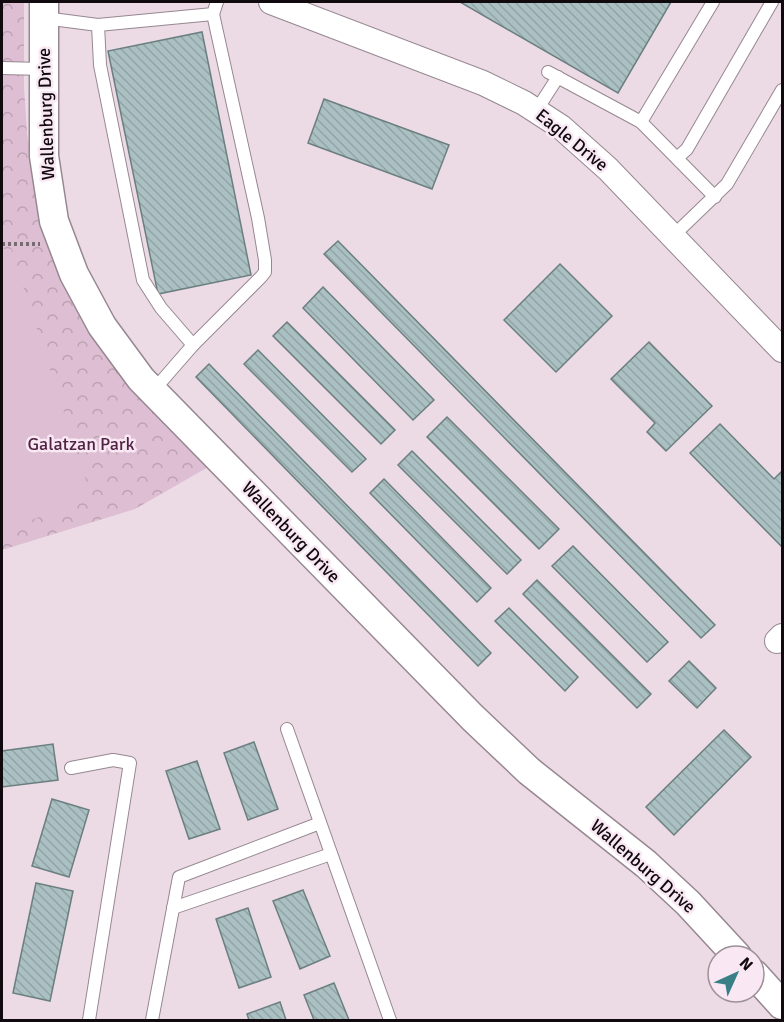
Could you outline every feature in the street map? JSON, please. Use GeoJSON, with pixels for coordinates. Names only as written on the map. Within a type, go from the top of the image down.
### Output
{"type":"FeatureCollection","features":[{"type":"Feature","properties":{"kind":"street","name":"Eagle Drive"},"geometry":{"type":"LineString","coordinates":[[280,3],[483,83],[561,127],[608,169],[783,350]]}},
{"type":"Feature","properties":{"kind":"street","name":"Wallenburg Drive"},"geometry":{"type":"LineString","coordinates":[[44,10],[44,156],[54,221],[74,274],[102,326],[141,379],[473,718],[529,771],[646,864],[688,903],[726,944]]}},
{"type":"Feature","properties":{"kind":"street"},"geometry":{"type":"LineString","coordinates":[[766,987],[783,1005]]}},
{"type":"Feature","properties":{"kind":"lane"},"geometry":{"type":"LineString","coordinates":[[153,391],[193,345],[265,272],[266,260],[258,218],[213,14],[217,2]]}},
{"type":"Feature","properties":{"kind":"lane"},"geometry":{"type":"LineString","coordinates":[[641,122],[713,2]]}},
{"type":"Feature","properties":{"kind":"lane"},"geometry":{"type":"LineString","coordinates":[[677,158],[687,148],[772,2]]}},
{"type":"Feature","properties":{"kind":"lane"},"geometry":{"type":"LineString","coordinates":[[44,10],[98,26],[213,14]]}},
{"type":"Feature","properties":{"kind":"lane"},"geometry":{"type":"LineString","coordinates":[[98,26],[100,65],[143,280],[161,308],[193,345]]}},
{"type":"Feature","properties":{"kind":"lane"},"geometry":{"type":"LineString","coordinates":[[2,68],[44,69]]}},
{"type":"Feature","properties":{"kind":"lane"},"geometry":{"type":"LineString","coordinates":[[536,111],[553,75],[641,122],[715,197]]}},
{"type":"Feature","properties":{"kind":"lane"},"geometry":{"type":"LineString","coordinates":[[673,236],[727,184],[783,90]]}},
{"type":"Feature","properties":{"kind":"lane"},"geometry":{"type":"LineString","coordinates":[[287,729],[390,1020]]}},
{"type":"Feature","properties":{"kind":"lane"},"geometry":{"type":"LineString","coordinates":[[71,768],[113,760],[130,763],[89,1020]]}},
{"type":"Feature","properties":{"kind":"lane"},"geometry":{"type":"LineString","coordinates":[[152,1020],[179,877],[320,823]]}},
{"type":"Feature","properties":{"kind":"lane"},"geometry":{"type":"LineString","coordinates":[[173,908],[331,854]]}},
{"type":"Feature","properties":{"kind":"path"},"geometry":{"type":"LineString","coordinates":[[2,244],[62,244]]}},
{"type":"Feature","properties":{"kind":"green space","name":"Galatzan Park"},"geometry":{"type":"Polygon","coordinates":[[[2,2],[24,2],[24,87],[27,134],[43,225],[210,466],[135,509],[2,550],[2,2]]]}},
{"type":"Feature","properties":{"kind":"green space"},"geometry":{"type":"Polygon","coordinates":[[[2,249],[11,249],[92,499],[2,530],[2,249]]]}},
{"type":"Feature","properties":{"kind":"building"},"geometry":{"type":"Polygon","coordinates":[[[460,2],[671,2],[618,93],[460,2]]]}},
{"type":"Feature","properties":{"kind":"building"},"geometry":{"type":"Polygon","coordinates":[[[202,32],[251,275],[158,294],[108,51],[202,32]]]}},
{"type":"Feature","properties":{"kind":"building"},"geometry":{"type":"Polygon","coordinates":[[[324,99],[449,145],[432,189],[308,143],[324,99]]]}},
{"type":"Feature","properties":{"kind":"building"},"geometry":{"type":"Polygon","coordinates":[[[338,241],[715,625],[701,638],[324,254],[338,241]]]}},
{"type":"Feature","properties":{"kind":"building"},"geometry":{"type":"Polygon","coordinates":[[[560,264],[612,316],[556,372],[504,320],[560,264]]]}},
{"type":"Feature","properties":{"kind":"building"},"geometry":{"type":"Polygon","coordinates":[[[323,287],[434,400],[413,420],[303,308],[323,287]]]}},
{"type":"Feature","properties":{"kind":"building"},"geometry":{"type":"Polygon","coordinates":[[[287,322],[395,430],[381,444],[273,336],[287,322]]]}},
{"type":"Feature","properties":{"kind":"building"},"geometry":{"type":"Polygon","coordinates":[[[649,342],[712,406],[666,451],[647,432],[655,423],[611,379],[649,342]]]}},
{"type":"Feature","properties":{"kind":"building"},"geometry":{"type":"Polygon","coordinates":[[[258,350],[366,459],[352,472],[244,364],[258,350]]]}},
{"type":"Feature","properties":{"kind":"building"},"geometry":{"type":"Polygon","coordinates":[[[209,364],[491,653],[478,666],[196,377],[209,364]]]}},
{"type":"Feature","properties":{"kind":"building"},"geometry":{"type":"Polygon","coordinates":[[[447,417],[559,529],[539,549],[427,437],[447,417]]]}},
{"type":"Feature","properties":{"kind":"building"},"geometry":{"type":"Polygon","coordinates":[[[720,424],[774,479],[782,471],[782,547],[690,453],[720,424]]]}},
{"type":"Feature","properties":{"kind":"building"},"geometry":{"type":"Polygon","coordinates":[[[412,451],[521,560],[507,574],[398,465],[412,451]]]}},
{"type":"Feature","properties":{"kind":"building"},"geometry":{"type":"Polygon","coordinates":[[[384,479],[491,588],[477,602],[370,493],[384,479]]]}},
{"type":"Feature","properties":{"kind":"building"},"geometry":{"type":"Polygon","coordinates":[[[573,546],[668,642],[647,662],[552,566],[573,546]]]}},
{"type":"Feature","properties":{"kind":"building"},"geometry":{"type":"Polygon","coordinates":[[[537,580],[651,694],[637,708],[523,594],[537,580]]]}},
{"type":"Feature","properties":{"kind":"building"},"geometry":{"type":"Polygon","coordinates":[[[509,608],[578,677],[565,691],[495,621],[509,608]]]}},
{"type":"Feature","properties":{"kind":"building"},"geometry":{"type":"Polygon","coordinates":[[[689,661],[716,688],[697,708],[669,681],[689,661]]]}},
{"type":"Feature","properties":{"kind":"building"},"geometry":{"type":"Polygon","coordinates":[[[724,730],[751,757],[674,835],[646,807],[724,730]]]}},
{"type":"Feature","properties":{"kind":"building"},"geometry":{"type":"Polygon","coordinates":[[[254,742],[278,809],[248,820],[224,753],[254,742]]]}},
{"type":"Feature","properties":{"kind":"building"},"geometry":{"type":"Polygon","coordinates":[[[53,744],[58,780],[2,787],[2,751],[53,744]]]}},
{"type":"Feature","properties":{"kind":"building"},"geometry":{"type":"Polygon","coordinates":[[[197,761],[220,829],[189,839],[166,771],[197,761]]]}},
{"type":"Feature","properties":{"kind":"building"},"geometry":{"type":"Polygon","coordinates":[[[52,799],[89,810],[69,877],[32,866],[52,799]]]}},
{"type":"Feature","properties":{"kind":"building"},"geometry":{"type":"Polygon","coordinates":[[[36,883],[73,891],[50,1001],[13,993],[36,883]]]}},
{"type":"Feature","properties":{"kind":"building"},"geometry":{"type":"Polygon","coordinates":[[[303,890],[330,956],[300,969],[273,901],[303,890]]]}},
{"type":"Feature","properties":{"kind":"building"},"geometry":{"type":"Polygon","coordinates":[[[248,908],[271,977],[239,988],[216,919],[248,908]]]}},
{"type":"Feature","properties":{"kind":"building"},"geometry":{"type":"Polygon","coordinates":[[[334,983],[349,1020],[314,1020],[304,995],[334,983]]]}},
{"type":"Feature","properties":{"kind":"building"},"geometry":{"type":"Polygon","coordinates":[[[280,1002],[286,1020],[249,1020],[247,1014],[280,1002]]]}}]}
